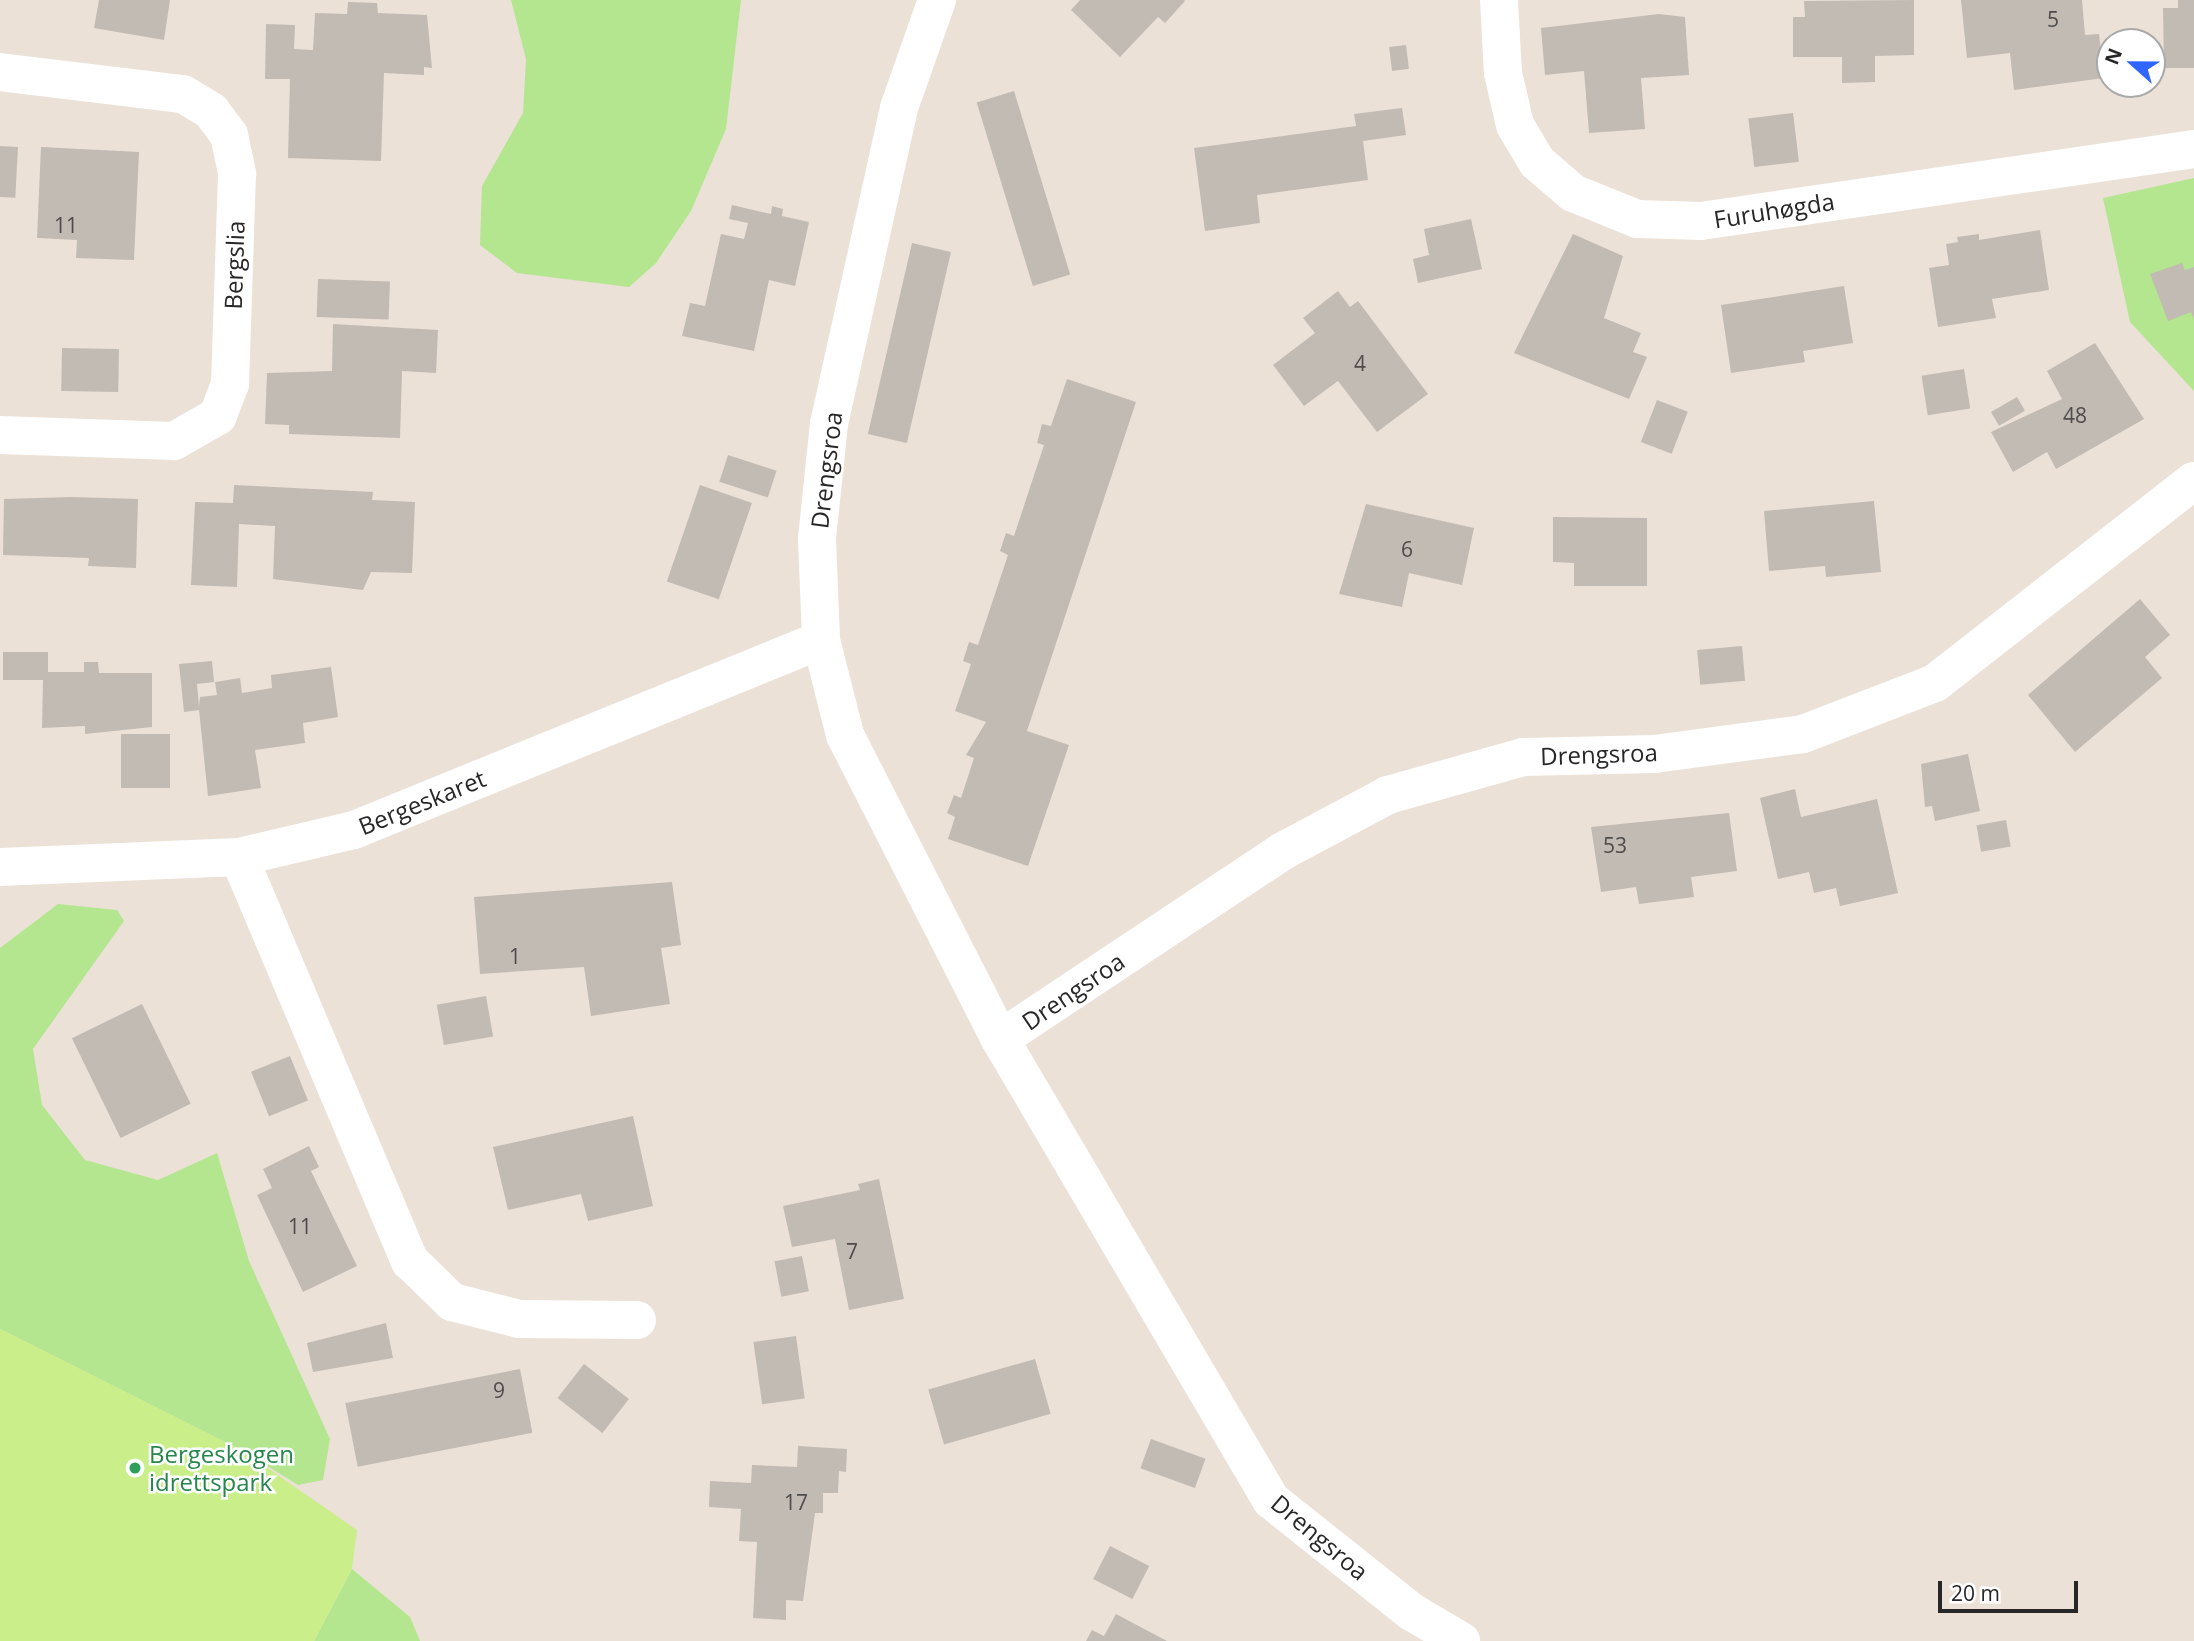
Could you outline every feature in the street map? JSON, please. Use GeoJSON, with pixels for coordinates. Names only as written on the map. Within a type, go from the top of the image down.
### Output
{"type":"FeatureCollection","features":[{"type":"Feature","properties":{"kind":"street","name":"Drengsroa"},"geometry":{"type":"LineString","coordinates":[[937,0],[899,108],[829,424],[817,539],[821,640],[845,735],[878,809],[1000,1039],[1271,1500],[1412,1612],[1461,1641]]}},
{"type":"Feature","properties":{"kind":"street","name":"Furuhøgda"},"geometry":{"type":"LineString","coordinates":[[1499,0],[1503,73],[1515,125],[1537,162],[1573,193],[1637,219],[1701,221],[2194,149]]}},
{"type":"Feature","properties":{"kind":"street","name":"Bergslia"},"geometry":{"type":"LineString","coordinates":[[0,72],[183,94],[211,111],[229,135],[237,174],[230,383],[218,416],[174,441],[0,435]]}},
{"type":"Feature","properties":{"kind":"street","name":"Drengsroa"},"geometry":{"type":"LineString","coordinates":[[1000,1039],[1283,851],[1388,795],[1523,757],[1654,754],[1803,734],[1935,682],[2194,481]]}},
{"type":"Feature","properties":{"kind":"street","name":"Bergeskaret"},"geometry":{"type":"LineString","coordinates":[[0,867],[239,857],[354,830],[821,640]]}},
{"type":"Feature","properties":{"kind":"street"},"geometry":{"type":"LineString","coordinates":[[239,857],[410,1261],[452,1302],[519,1319],[637,1320]]}},
{"type":"Feature","properties":{"kind":"green space"},"geometry":{"type":"Polygon","coordinates":[[[511,0],[741,0],[726,129],[691,211],[656,263],[629,287],[517,273],[480,245],[482,186],[523,113],[526,59],[511,0]]]}},
{"type":"Feature","properties":{"kind":"green space"},"geometry":{"type":"Polygon","coordinates":[[[2194,178],[2194,391],[2130,322],[2103,198],[2194,178]]]}},
{"type":"Feature","properties":{"kind":"green space"},"geometry":{"type":"Polygon","coordinates":[[[58,904],[117,910],[124,921],[33,1049],[42,1105],[85,1160],[158,1180],[217,1153],[249,1261],[330,1439],[323,1480],[298,1485],[243,1451],[0,1329],[0,948],[58,904]]]}},
{"type":"Feature","properties":{"kind":"green space","name":"Bergeskogen idrettspark"},"geometry":{"type":"Polygon","coordinates":[[[0,1329],[243,1451],[357,1530],[352,1569],[314,1641],[0,1641],[0,1329]]]}},
{"type":"Feature","properties":{"kind":"green space"},"geometry":{"type":"Polygon","coordinates":[[[352,1569],[410,1617],[420,1641],[314,1641],[352,1569]]]}},
{"type":"Feature","properties":{"kind":"building"},"geometry":{"type":"Polygon","coordinates":[[[99,0],[170,0],[164,40],[94,28],[99,0]]]}},
{"type":"Feature","properties":{"kind":"building"},"geometry":{"type":"Polygon","coordinates":[[[1080,0],[1185,1],[1165,23],[1158,17],[1120,57],[1071,10],[1080,0]]]}},
{"type":"Feature","properties":{"kind":"building"},"geometry":{"type":"Polygon","coordinates":[[[1914,0],[1914,55],[1875,56],[1875,82],[1842,83],[1842,57],[1793,57],[1793,17],[1805,17],[1804,1],[1914,0]]]}},
{"type":"Feature","properties":{"kind":"building"},"geometry":{"type":"Polygon","coordinates":[[[1961,0],[2082,0],[2085,35],[2096,34],[2096,79],[2014,90],[2010,53],[1967,58],[1961,0]]]}},
{"type":"Feature","properties":{"kind":"building"},"geometry":{"type":"Polygon","coordinates":[[[2178,0],[2194,0],[2194,68],[2166,68],[2163,8],[2178,8],[2178,0]]]}},
{"type":"Feature","properties":{"kind":"building"},"geometry":{"type":"Polygon","coordinates":[[[348,2],[377,3],[378,13],[427,15],[432,68],[424,67],[424,75],[384,73],[381,161],[288,158],[290,79],[265,79],[266,24],[295,25],[294,49],[313,50],[315,13],[347,14],[348,2]]]}},
{"type":"Feature","properties":{"kind":"building"},"geometry":{"type":"Polygon","coordinates":[[[1659,14],[1685,17],[1689,75],[1641,78],[1645,129],[1589,133],[1584,71],[1545,75],[1541,28],[1659,14]]]}},
{"type":"Feature","properties":{"kind":"building"},"geometry":{"type":"Polygon","coordinates":[[[1406,45],[1409,69],[1392,71],[1389,47],[1406,45]]]}},
{"type":"Feature","properties":{"kind":"building"},"geometry":{"type":"Polygon","coordinates":[[[1014,91],[1070,275],[1033,286],[977,102],[1014,91]]]}},
{"type":"Feature","properties":{"kind":"building"},"geometry":{"type":"Polygon","coordinates":[[[1402,108],[1406,135],[1363,141],[1368,180],[1257,195],[1260,223],[1205,231],[1194,148],[1356,126],[1354,114],[1402,108]]]}},
{"type":"Feature","properties":{"kind":"building"},"geometry":{"type":"Polygon","coordinates":[[[1793,113],[1799,162],[1754,167],[1748,118],[1793,113]]]}},
{"type":"Feature","properties":{"kind":"building"},"geometry":{"type":"Polygon","coordinates":[[[0,146],[18,147],[15,198],[0,197],[0,146]]]}},
{"type":"Feature","properties":{"kind":"building"},"geometry":{"type":"Polygon","coordinates":[[[41,147],[139,152],[134,260],[76,258],[77,240],[37,238],[41,147]]]}},
{"type":"Feature","properties":{"kind":"building"},"geometry":{"type":"Polygon","coordinates":[[[732,205],[771,214],[772,206],[783,209],[782,216],[809,222],[795,286],[769,280],[754,351],[682,336],[690,303],[705,306],[721,234],[744,239],[748,223],[729,219],[732,205]]]}},
{"type":"Feature","properties":{"kind":"building"},"geometry":{"type":"Polygon","coordinates":[[[1471,219],[1482,269],[1418,283],[1413,259],[1429,255],[1424,229],[1471,219]]]}},
{"type":"Feature","properties":{"kind":"building"},"geometry":{"type":"Polygon","coordinates":[[[2040,230],[2049,290],[1992,299],[1996,318],[1938,327],[1929,268],[1949,265],[1946,244],[1958,242],[1957,237],[1979,234],[1979,240],[2040,230]]]}},
{"type":"Feature","properties":{"kind":"building"},"geometry":{"type":"Polygon","coordinates":[[[1573,234],[1623,256],[1604,318],[1641,333],[1633,352],[1647,357],[1629,399],[1514,353],[1573,234]]]}},
{"type":"Feature","properties":{"kind":"building"},"geometry":{"type":"Polygon","coordinates":[[[912,243],[951,252],[907,443],[868,434],[912,243]]]}},
{"type":"Feature","properties":{"kind":"building"},"geometry":{"type":"Polygon","coordinates":[[[2182,263],[2185,270],[2194,267],[2194,319],[2191,312],[2168,321],[2150,274],[2182,263]]]}},
{"type":"Feature","properties":{"kind":"building"},"geometry":{"type":"Polygon","coordinates":[[[318,279],[390,282],[389,319],[317,317],[318,279]]]}},
{"type":"Feature","properties":{"kind":"building"},"geometry":{"type":"Polygon","coordinates":[[[1844,286],[1853,343],[1803,351],[1805,362],[1731,373],[1721,305],[1844,286]]]}},
{"type":"Feature","properties":{"kind":"building"},"geometry":{"type":"Polygon","coordinates":[[[1338,291],[1350,307],[1358,301],[1428,394],[1377,432],[1338,381],[1304,406],[1273,365],[1315,333],[1303,318],[1338,291]]]}},
{"type":"Feature","properties":{"kind":"building"},"geometry":{"type":"Polygon","coordinates":[[[333,324],[438,330],[436,373],[402,371],[400,438],[289,434],[289,425],[265,424],[267,373],[332,371],[333,324]]]}},
{"type":"Feature","properties":{"kind":"building"},"geometry":{"type":"Polygon","coordinates":[[[2095,343],[2144,419],[2056,469],[2047,452],[2013,472],[1991,432],[2062,399],[2047,371],[2095,343]]]}},
{"type":"Feature","properties":{"kind":"building"},"geometry":{"type":"Polygon","coordinates":[[[62,348],[119,349],[118,392],[61,391],[62,348]]]}},
{"type":"Feature","properties":{"kind":"building"},"geometry":{"type":"Polygon","coordinates":[[[1964,369],[1970,409],[1928,415],[1922,376],[1964,369]]]}},
{"type":"Feature","properties":{"kind":"building"},"geometry":{"type":"Polygon","coordinates":[[[1067,379],[1136,402],[1027,731],[1069,745],[1028,866],[948,839],[955,817],[947,813],[954,795],[961,798],[974,758],[966,755],[986,722],[955,711],[971,664],[963,661],[969,642],[978,645],[1008,555],[1000,551],[1006,533],[1014,536],[1044,445],[1037,443],[1042,424],[1051,426],[1067,379]]]}},
{"type":"Feature","properties":{"kind":"building"},"geometry":{"type":"Polygon","coordinates":[[[2017,397],[2025,411],[1999,426],[1991,412],[2017,397]]]}},
{"type":"Feature","properties":{"kind":"building"},"geometry":{"type":"Polygon","coordinates":[[[1657,400],[1688,412],[1672,454],[1641,442],[1657,400]]]}},
{"type":"Feature","properties":{"kind":"building"},"geometry":{"type":"Polygon","coordinates":[[[728,455],[777,471],[768,497],[719,482],[728,455]]]}},
{"type":"Feature","properties":{"kind":"building"},"geometry":{"type":"Polygon","coordinates":[[[234,485],[373,492],[372,500],[415,502],[412,573],[371,572],[363,590],[273,579],[275,526],[239,524],[237,587],[191,585],[195,502],[233,503],[234,485]]]}},
{"type":"Feature","properties":{"kind":"building"},"geometry":{"type":"Polygon","coordinates":[[[700,485],[752,503],[719,599],[667,581],[700,485]]]}},
{"type":"Feature","properties":{"kind":"building"},"geometry":{"type":"Polygon","coordinates":[[[4,499],[138,499],[136,568],[88,566],[89,558],[3,555],[4,499]]]}},
{"type":"Feature","properties":{"kind":"building"},"geometry":{"type":"Polygon","coordinates":[[[1874,501],[1881,572],[1826,577],[1825,566],[1769,571],[1764,511],[1874,501]]]}},
{"type":"Feature","properties":{"kind":"building"},"geometry":{"type":"Polygon","coordinates":[[[1366,504],[1474,528],[1462,585],[1409,573],[1402,607],[1339,594],[1366,504]]]}},
{"type":"Feature","properties":{"kind":"building"},"geometry":{"type":"Polygon","coordinates":[[[1553,517],[1647,518],[1647,586],[1574,586],[1574,563],[1553,562],[1553,517]]]}},
{"type":"Feature","properties":{"kind":"building"},"geometry":{"type":"Polygon","coordinates":[[[2140,599],[2170,635],[2145,657],[2162,678],[2075,752],[2028,695],[2140,599]]]}},
{"type":"Feature","properties":{"kind":"building"},"geometry":{"type":"Polygon","coordinates":[[[1742,646],[1745,681],[1700,685],[1697,650],[1742,646]]]}},
{"type":"Feature","properties":{"kind":"building"},"geometry":{"type":"Polygon","coordinates":[[[3,652],[48,652],[48,672],[84,672],[84,662],[98,662],[99,673],[152,673],[152,727],[85,734],[85,726],[42,728],[43,680],[3,680],[3,652]]]}},
{"type":"Feature","properties":{"kind":"building"},"geometry":{"type":"Polygon","coordinates":[[[212,661],[214,682],[197,684],[199,706],[200,697],[217,695],[215,682],[240,678],[242,693],[272,688],[271,675],[331,667],[338,717],[303,723],[305,743],[255,750],[261,788],[208,796],[199,710],[184,712],[179,664],[212,661]]]}},
{"type":"Feature","properties":{"kind":"building"},"geometry":{"type":"Polygon","coordinates":[[[121,734],[170,734],[170,788],[121,788],[121,734]]]}},
{"type":"Feature","properties":{"kind":"building"},"geometry":{"type":"Polygon","coordinates":[[[1968,754],[1980,811],[1935,821],[1932,806],[1925,807],[1921,764],[1968,754]]]}},
{"type":"Feature","properties":{"kind":"building"},"geometry":{"type":"Polygon","coordinates":[[[1795,789],[1801,817],[1877,799],[1898,893],[1840,906],[1836,888],[1814,893],[1809,872],[1778,879],[1760,798],[1795,789]]]}},
{"type":"Feature","properties":{"kind":"building"},"geometry":{"type":"Polygon","coordinates":[[[1729,813],[1737,871],[1691,877],[1694,897],[1639,904],[1636,887],[1601,892],[1591,827],[1729,813]]]}},
{"type":"Feature","properties":{"kind":"building"},"geometry":{"type":"Polygon","coordinates":[[[2006,820],[2011,847],[1981,852],[1976,825],[2006,820]]]}},
{"type":"Feature","properties":{"kind":"building"},"geometry":{"type":"Polygon","coordinates":[[[672,882],[681,945],[661,948],[670,1004],[591,1016],[584,967],[480,974],[474,897],[672,882]]]}},
{"type":"Feature","properties":{"kind":"building"},"geometry":{"type":"Polygon","coordinates":[[[486,996],[493,1036],[444,1045],[437,1005],[486,996]]]}},
{"type":"Feature","properties":{"kind":"building"},"geometry":{"type":"Polygon","coordinates":[[[142,1004],[191,1104],[121,1138],[72,1038],[142,1004]]]}},
{"type":"Feature","properties":{"kind":"building"},"geometry":{"type":"Polygon","coordinates":[[[290,1056],[308,1101],[269,1116],[251,1072],[290,1056]]]}},
{"type":"Feature","properties":{"kind":"building"},"geometry":{"type":"Polygon","coordinates":[[[633,1116],[653,1206],[588,1221],[581,1194],[508,1210],[493,1147],[633,1116]]]}},
{"type":"Feature","properties":{"kind":"building"},"geometry":{"type":"Polygon","coordinates":[[[309,1146],[319,1167],[311,1171],[357,1266],[303,1292],[257,1195],[272,1188],[263,1169],[309,1146]]]}},
{"type":"Feature","properties":{"kind":"building"},"geometry":{"type":"Polygon","coordinates":[[[879,1179],[904,1299],[849,1310],[835,1239],[792,1247],[783,1206],[860,1190],[858,1184],[879,1179]]]}},
{"type":"Feature","properties":{"kind":"building"},"geometry":{"type":"Polygon","coordinates":[[[802,1256],[809,1291],[781,1297],[775,1261],[802,1256]]]}},
{"type":"Feature","properties":{"kind":"building"},"geometry":{"type":"Polygon","coordinates":[[[386,1323],[393,1358],[313,1372],[307,1343],[386,1323]]]}},
{"type":"Feature","properties":{"kind":"building"},"geometry":{"type":"Polygon","coordinates":[[[796,1336],[805,1398],[762,1404],[753,1342],[796,1336]]]}},
{"type":"Feature","properties":{"kind":"building"},"geometry":{"type":"Polygon","coordinates":[[[1035,1359],[1051,1414],[944,1444],[928,1390],[1035,1359]]]}},
{"type":"Feature","properties":{"kind":"building"},"geometry":{"type":"Polygon","coordinates":[[[584,1364],[629,1399],[602,1433],[558,1398],[584,1364]]]}},
{"type":"Feature","properties":{"kind":"building"},"geometry":{"type":"Polygon","coordinates":[[[520,1369],[532,1433],[358,1467],[345,1403],[520,1369]]]}},
{"type":"Feature","properties":{"kind":"building"},"geometry":{"type":"Polygon","coordinates":[[[1151,1439],[1206,1459],[1195,1488],[1140,1468],[1151,1439]]]}},
{"type":"Feature","properties":{"kind":"building"},"geometry":{"type":"Polygon","coordinates":[[[798,1446],[847,1449],[846,1472],[839,1471],[838,1493],[823,1493],[823,1513],[815,1513],[803,1601],[786,1600],[786,1620],[753,1618],[757,1542],[739,1541],[741,1509],[709,1507],[710,1481],[751,1483],[752,1465],[797,1467],[798,1446]]]}},
{"type":"Feature","properties":{"kind":"building"},"geometry":{"type":"Polygon","coordinates":[[[1110,1546],[1149,1566],[1132,1599],[1093,1579],[1110,1546]]]}},
{"type":"Feature","properties":{"kind":"building"},"geometry":{"type":"Polygon","coordinates":[[[1116,1614],[1167,1641],[1086,1641],[1092,1630],[1104,1636],[1116,1614]]]}},
{"type":"Feature","properties":{"kind":"place","name":"Bergeskogen idrettspark"},"geometry":{"type":"Point","coordinates":[135,1468]}}]}
